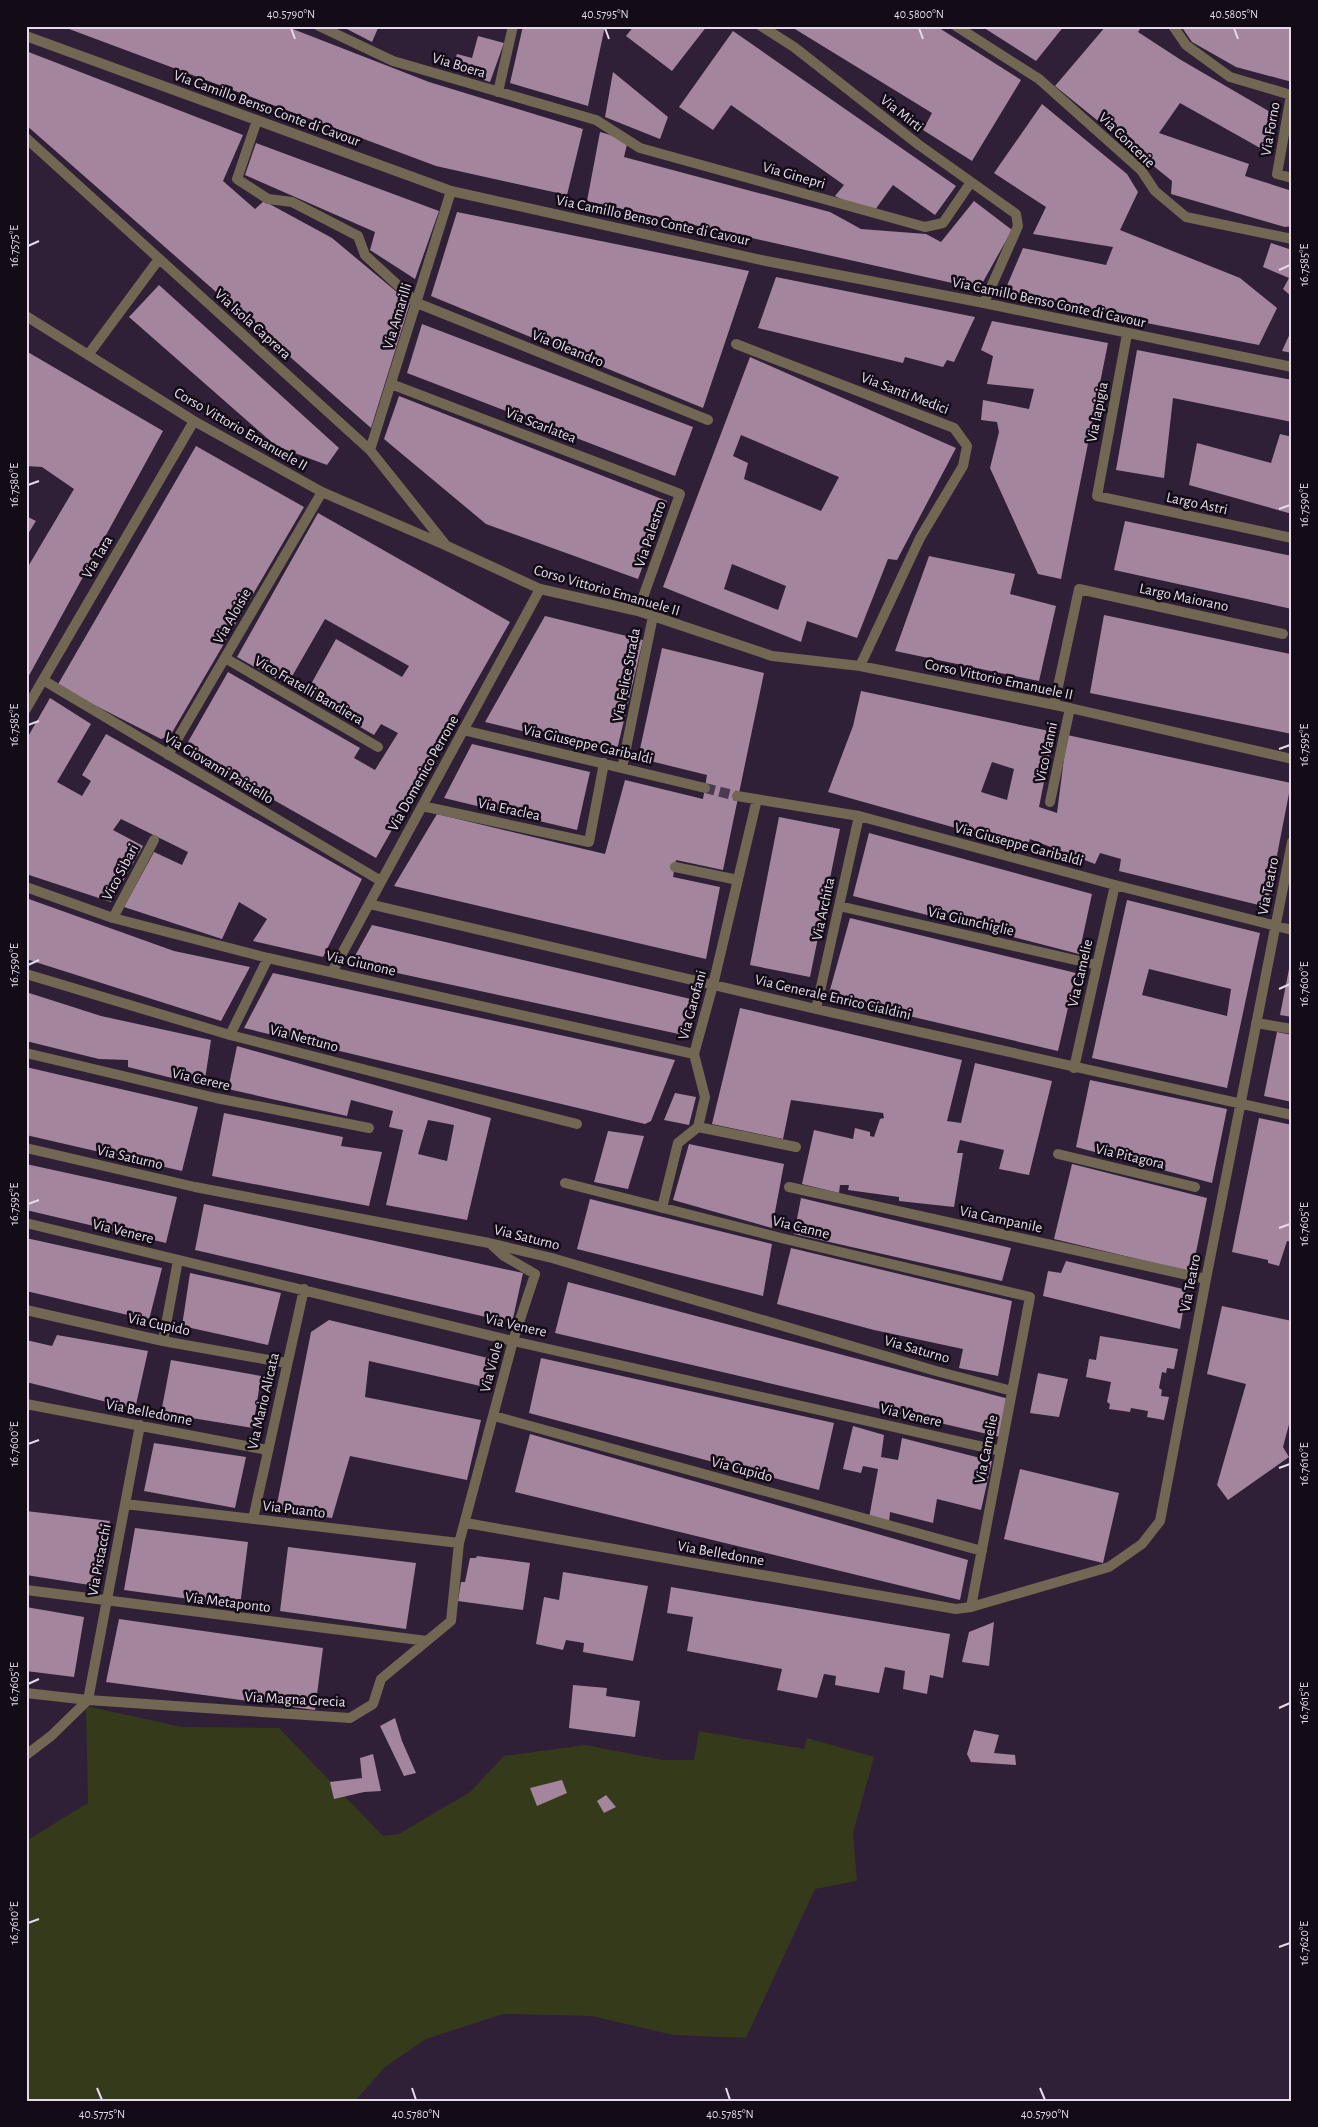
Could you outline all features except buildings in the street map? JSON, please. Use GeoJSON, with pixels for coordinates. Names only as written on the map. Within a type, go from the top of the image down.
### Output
{"type":"FeatureCollection","features":[{"type":"Feature","properties":{"kind":"street","name":"Via Boera"},"geometry":{"type":"LineString","coordinates":[[319,26],[393,61],[596,120]]}},
{"type":"Feature","properties":{"kind":"street"},"geometry":{"type":"LineString","coordinates":[[498,92],[514,26]]}},
{"type":"Feature","properties":{"kind":"street","name":"Via Mirti"},"geometry":{"type":"LineString","coordinates":[[761,26],[794,47],[919,145],[1016,214],[1018,226],[984,303]]}},
{"type":"Feature","properties":{"kind":"street","name":"Via Concerie"},"geometry":{"type":"LineString","coordinates":[[956,26],[1039,79],[1141,170],[1156,191],[1186,217],[1292,239]]}},
{"type":"Feature","properties":{"kind":"street","name":"Via Forno"},"geometry":{"type":"LineString","coordinates":[[1173,26],[1186,45],[1230,77],[1291,95],[1277,174],[1292,178]]}},
{"type":"Feature","properties":{"kind":"street","name":"Via Camillo Benso Conte di Cavour"},"geometry":{"type":"LineString","coordinates":[[26,36],[451,191],[766,261],[984,303],[1292,367]]}},
{"type":"Feature","properties":{"kind":"street"},"geometry":{"type":"LineString","coordinates":[[257,120],[237,178],[268,200],[292,202],[358,236],[365,255],[417,303]]}},
{"type":"Feature","properties":{"kind":"street","name":"Via Ginepri"},"geometry":{"type":"LineString","coordinates":[[596,120],[640,148],[925,227],[943,222],[971,182]]}},
{"type":"Feature","properties":{"kind":"street","name":"Via Isola Caprera"},"geometry":{"type":"LineString","coordinates":[[26,138],[370,450],[445,545]]}},
{"type":"Feature","properties":{"kind":"street","name":"Via Amarilli"},"geometry":{"type":"LineString","coordinates":[[370,450],[451,191]]}},
{"type":"Feature","properties":{"kind":"street"},"geometry":{"type":"LineString","coordinates":[[88,355],[159,259]]}},
{"type":"Feature","properties":{"kind":"street","name":"Via Oleandro"},"geometry":{"type":"LineString","coordinates":[[417,303],[708,420]]}},
{"type":"Feature","properties":{"kind":"street","name":"Corso Vittorio Emanuele II"},"geometry":{"type":"LineString","coordinates":[[26,316],[194,421],[322,492],[445,545],[540,589],[653,616],[772,656],[860,666],[1070,708],[1292,759]]}},
{"type":"Feature","properties":{"kind":"street","name":"Via Iapigia"},"geometry":{"type":"LineString","coordinates":[[1097,496],[1127,334]]}},
{"type":"Feature","properties":{"kind":"street","name":"Via Santi Medici"},"geometry":{"type":"LineString","coordinates":[[736,344],[954,428],[967,446],[962,466],[920,538],[860,666]]}},
{"type":"Feature","properties":{"kind":"street","name":"Via Scarlatea"},"geometry":{"type":"LineString","coordinates":[[391,384],[680,494]]}},
{"type":"Feature","properties":{"kind":"street","name":"Via Tara"},"geometry":{"type":"LineString","coordinates":[[26,709],[194,421]]}},
{"type":"Feature","properties":{"kind":"street","name":"Via Aloisie"},"geometry":{"type":"LineString","coordinates":[[168,755],[322,492]]}},
{"type":"Feature","properties":{"kind":"street","name":"Via Palestro"},"geometry":{"type":"LineString","coordinates":[[638,612],[680,494]]}},
{"type":"Feature","properties":{"kind":"street","name":"Largo Astri"},"geometry":{"type":"LineString","coordinates":[[1097,496],[1292,538]]}},
{"type":"Feature","properties":{"kind":"street","name":"Via Domenico Perrone"},"geometry":{"type":"LineString","coordinates":[[332,972],[540,589]]}},
{"type":"Feature","properties":{"kind":"street","name":"Largo Maiorano"},"geometry":{"type":"LineString","coordinates":[[1054,705],[1079,589],[1283,634]]}},
{"type":"Feature","properties":{"kind":"street","name":"Via Felice Strada"},"geometry":{"type":"LineString","coordinates":[[622,768],[653,616]]}},
{"type":"Feature","properties":{"kind":"street","name":"Vico Fratelli Bandiera"},"geometry":{"type":"LineString","coordinates":[[225,658],[378,747]]}},
{"type":"Feature","properties":{"kind":"street","name":"Via Giovanni Paisiello"},"geometry":{"type":"LineString","coordinates":[[43,680],[381,881]]}},
{"type":"Feature","properties":{"kind":"street","name":"Vico Vanni"},"geometry":{"type":"LineString","coordinates":[[1050,802],[1070,708]]}},
{"type":"Feature","properties":{"kind":"street","name":"Via Giuseppe Garibaldi"},"geometry":{"type":"LineString","coordinates":[[463,730],[705,788]]}},
{"type":"Feature","properties":{"kind":"street","name":"Via Eraclea"},"geometry":{"type":"LineString","coordinates":[[422,806],[589,842],[604,763]]}},
{"type":"Feature","properties":{"kind":"street","name":"Via Giuseppe Garibaldi"},"geometry":{"type":"LineString","coordinates":[[737,796],[859,816],[1115,885],[1292,930]]}},
{"type":"Feature","properties":{"kind":"street","name":"Via Garofani"},"geometry":{"type":"LineString","coordinates":[[698,1127],[705,1096],[694,1054],[713,985],[757,799]]}},
{"type":"Feature","properties":{"kind":"street","name":"Via Archita"},"geometry":{"type":"LineString","coordinates":[[816,1009],[859,816]]}},
{"type":"Feature","properties":{"kind":"street","name":"Vico Sibari"},"geometry":{"type":"LineString","coordinates":[[113,918],[154,840]]}},
{"type":"Feature","properties":{"kind":"street","name":"Via Teatro"},"geometry":{"type":"LineString","coordinates":[[971,1607],[1109,1566],[1142,1544],[1160,1521],[1292,842]]}},
{"type":"Feature","properties":{"kind":"street"},"geometry":{"type":"LineString","coordinates":[[675,867],[738,880]]}},
{"type":"Feature","properties":{"kind":"street","name":"Via Camelie"},"geometry":{"type":"LineString","coordinates":[[1074,1068],[1115,885]]}},
{"type":"Feature","properties":{"kind":"street","name":"Via Giunone"},"geometry":{"type":"LineString","coordinates":[[26,887],[113,918],[268,958],[694,1054]]}},
{"type":"Feature","properties":{"kind":"street","name":"Via Generale Enrico Cialdini"},"geometry":{"type":"LineString","coordinates":[[369,904],[1074,1068],[1292,1115]]}},
{"type":"Feature","properties":{"kind":"street","name":"Via Giunchiglie"},"geometry":{"type":"LineString","coordinates":[[839,906],[1097,966]]}},
{"type":"Feature","properties":{"kind":"street"},"geometry":{"type":"LineString","coordinates":[[230,1035],[268,958]]}},
{"type":"Feature","properties":{"kind":"street","name":"Via Nettuno"},"geometry":{"type":"LineString","coordinates":[[26,974],[230,1035],[577,1124]]}},
{"type":"Feature","properties":{"kind":"street"},"geometry":{"type":"LineString","coordinates":[[1256,1023],[1292,1029]]}},
{"type":"Feature","properties":{"kind":"street","name":"Via Cerere"},"geometry":{"type":"LineString","coordinates":[[26,1053],[216,1098],[369,1128]]}},
{"type":"Feature","properties":{"kind":"street"},"geometry":{"type":"LineString","coordinates":[[662,1208],[678,1143],[698,1127],[796,1147]]}},
{"type":"Feature","properties":{"kind":"street","name":"Via Saturno"},"geometry":{"type":"LineString","coordinates":[[26,1148],[195,1187],[489,1243],[552,1258],[936,1371],[1012,1391]]}},
{"type":"Feature","properties":{"kind":"street","name":"Via Pitagora"},"geometry":{"type":"LineString","coordinates":[[1058,1154],[1195,1187]]}},
{"type":"Feature","properties":{"kind":"street","name":"Via Canne"},"geometry":{"type":"LineString","coordinates":[[565,1184],[1030,1297]]}},
{"type":"Feature","properties":{"kind":"street","name":"Via Campanile"},"geometry":{"type":"LineString","coordinates":[[789,1187],[1206,1279]]}},
{"type":"Feature","properties":{"kind":"street","name":"Via Venere"},"geometry":{"type":"LineString","coordinates":[[26,1223],[513,1340],[1001,1451]]}},
{"type":"Feature","properties":{"kind":"street","name":"Via Viole"},"geometry":{"type":"LineString","coordinates":[[466,1523],[513,1340],[535,1274],[504,1256],[489,1243]]}},
{"type":"Feature","properties":{"kind":"street"},"geometry":{"type":"LineString","coordinates":[[163,1341],[178,1260]]}},
{"type":"Feature","properties":{"kind":"street","name":"Via Mario Alicata"},"geometry":{"type":"LineString","coordinates":[[253,1519],[266,1450],[304,1289]]}},
{"type":"Feature","properties":{"kind":"street","name":"Via Camelie"},"geometry":{"type":"LineString","coordinates":[[971,1607],[1030,1297]]}},
{"type":"Feature","properties":{"kind":"street","name":"Via Cupido"},"geometry":{"type":"LineString","coordinates":[[26,1310],[163,1341],[286,1363]]}},
{"type":"Feature","properties":{"kind":"street","name":"Via Belledonne"},"geometry":{"type":"LineString","coordinates":[[26,1404],[266,1450]]}},
{"type":"Feature","properties":{"kind":"street","name":"Via Cupido"},"geometry":{"type":"LineString","coordinates":[[494,1416],[982,1551]]}},
{"type":"Feature","properties":{"kind":"street","name":"Via Pistacchi"},"geometry":{"type":"LineString","coordinates":[[88,1700],[140,1425]]}},
{"type":"Feature","properties":{"kind":"street","name":"Via Puanto"},"geometry":{"type":"LineString","coordinates":[[125,1504],[459,1543]]}},
{"type":"Feature","properties":{"kind":"street","name":"Via Belledonne"},"geometry":{"type":"LineString","coordinates":[[466,1523],[956,1610],[971,1607]]}},
{"type":"Feature","properties":{"kind":"street","name":"Via Magna Grecia"},"geometry":{"type":"LineString","coordinates":[[26,1692],[88,1700],[350,1718],[373,1704],[381,1679],[451,1620],[459,1543],[466,1523]]}},
{"type":"Feature","properties":{"kind":"street","name":"Via Metaponto"},"geometry":{"type":"LineString","coordinates":[[26,1590],[107,1602],[427,1641]]}},
{"type":"Feature","properties":{"kind":"street"},"geometry":{"type":"LineString","coordinates":[[26,1755],[51,1736],[88,1700]]}},
{"type":"Feature","properties":{"kind":"green space"},"geometry":{"type":"Polygon","coordinates":[[[86,1706],[182,1727],[279,1728],[383,1836],[399,1834],[470,1792],[504,1756],[585,1745],[663,1760],[694,1760],[699,1731],[804,1749],[807,1738],[874,1757],[853,1833],[857,1881],[815,1889],[746,2038],[673,2035],[592,2016],[503,2014],[426,2039],[385,2067],[355,2101],[26,2101],[26,1841],[88,1803],[86,1706]]]}},
{"type":"Feature","properties":{"kind":"tunnel"},"geometry":{"type":"LineString","coordinates":[[705,788],[737,796]]}}]}
